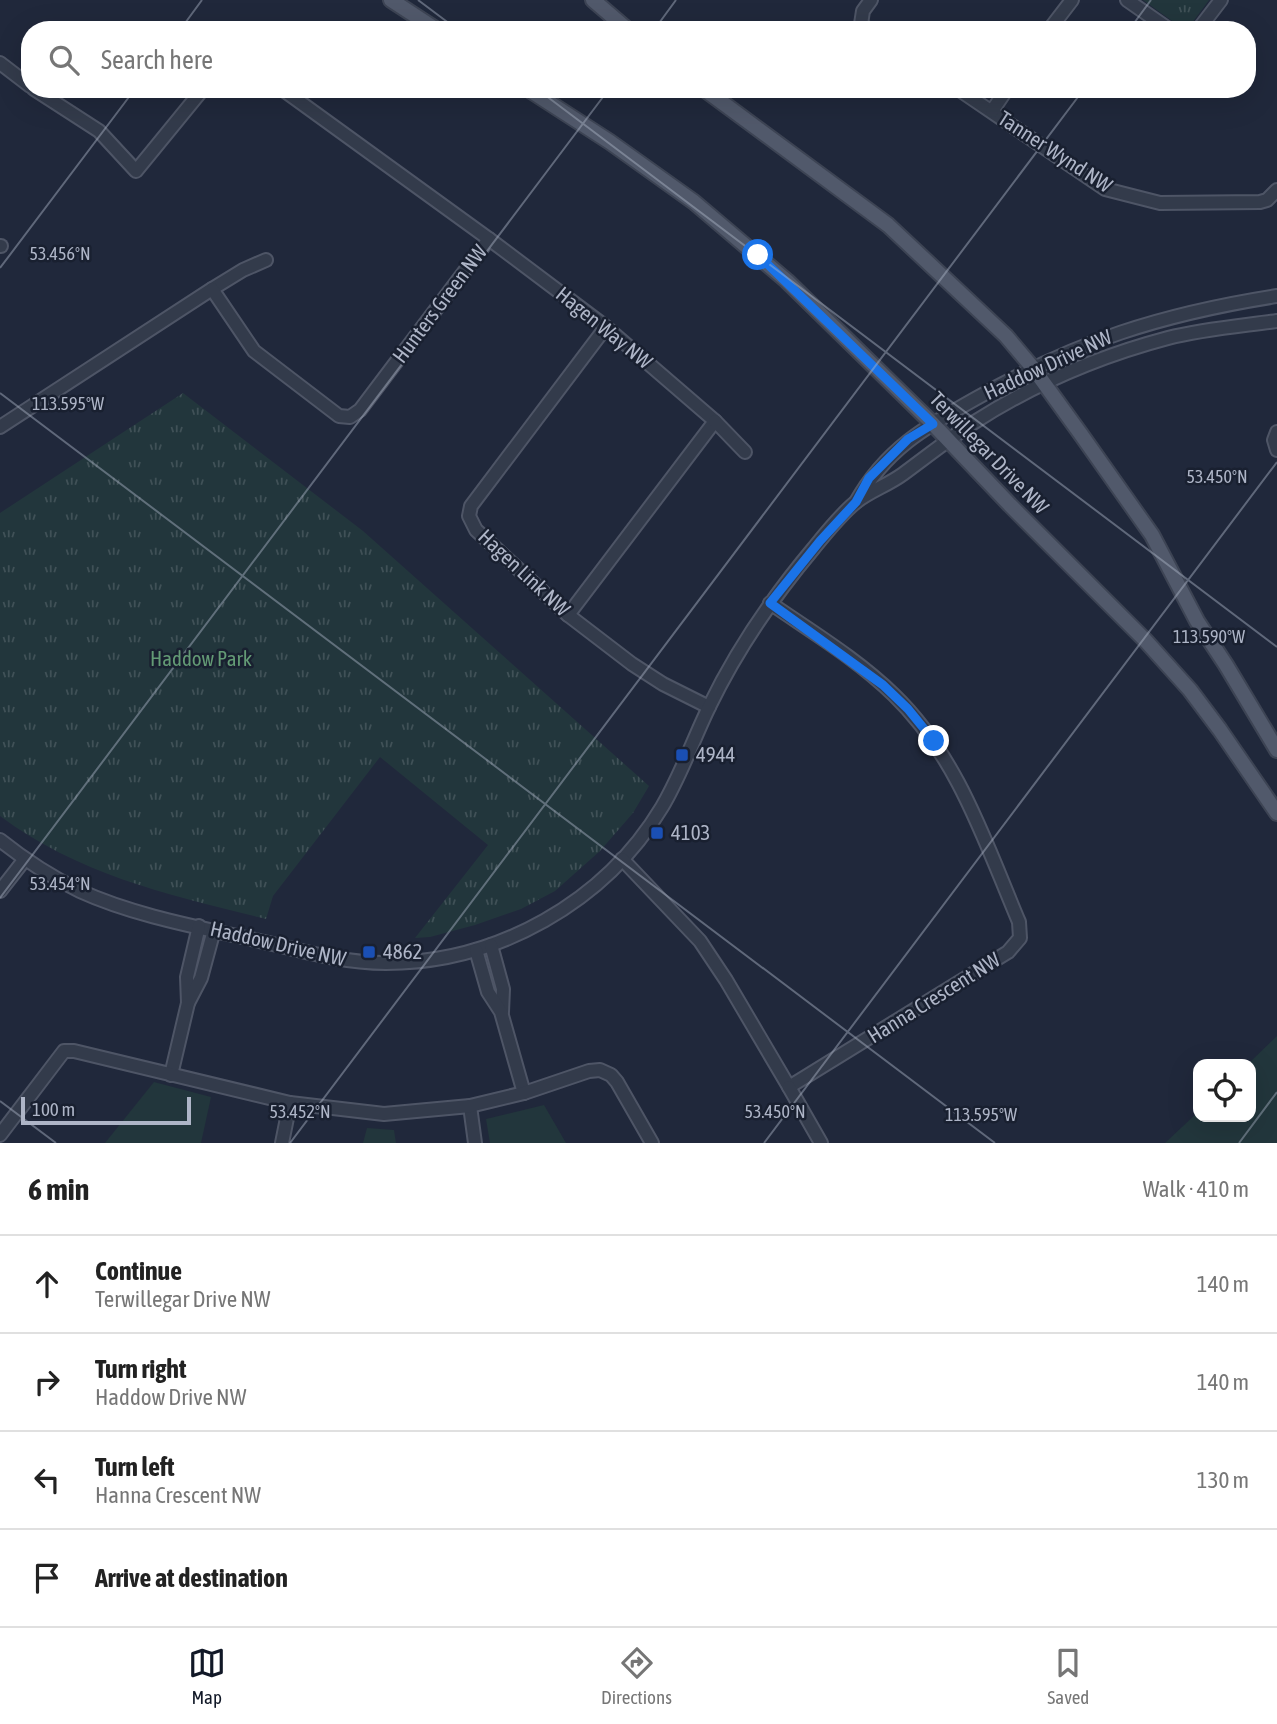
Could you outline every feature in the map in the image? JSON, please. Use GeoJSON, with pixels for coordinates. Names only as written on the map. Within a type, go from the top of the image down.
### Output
{"type":"FeatureCollection","features":[{"type":"Feature","properties":{"kind":"main road"},"geometry":{"type":"LineString","coordinates":[[391,0],[423,21]]}},
{"type":"Feature","properties":{"kind":"main road"},"geometry":{"type":"LineString","coordinates":[[593,0],[618,21]]}},
{"type":"Feature","properties":{"kind":"main road","name":"Terwillegar Drive NW"},"geometry":{"type":"LineString","coordinates":[[542,98],[610,142],[694,202],[788,282],[949,440],[1154,650],[1220,730],[1277,813]]}},
{"type":"Feature","properties":{"kind":"main road"},"geometry":{"type":"LineString","coordinates":[[716,98],[888,225],[989,317],[1033,368],[1152,536],[1197,621],[1277,750]]}},
{"type":"Feature","properties":{"kind":"street"},"geometry":{"type":"LineString","coordinates":[[862,21],[863,11],[871,0]]}},
{"type":"Feature","properties":{"kind":"street"},"geometry":{"type":"LineString","coordinates":[[1056,21],[1072,0]]}},
{"type":"Feature","properties":{"kind":"street"},"geometry":{"type":"LineString","coordinates":[[1126,0],[1157,21]]}},
{"type":"Feature","properties":{"kind":"street"},"geometry":{"type":"LineString","coordinates":[[1205,21],[1221,0]]}},
{"type":"Feature","properties":{"kind":"street"},"geometry":{"type":"LineString","coordinates":[[0,63],[21,79]]}},
{"type":"Feature","properties":{"kind":"street"},"geometry":{"type":"LineString","coordinates":[[48,98],[99,131],[136,171],[196,98]]}},
{"type":"Feature","properties":{"kind":"street","name":"Hunters Green NW"},"geometry":{"type":"LineString","coordinates":[[212,289],[242,336],[260,356],[331,412],[349,417],[360,410],[489,239],[294,98]]}},
{"type":"Feature","properties":{"kind":"street","name":"Tanner Wynd NW"},"geometry":{"type":"LineString","coordinates":[[972,98],[1105,189],[1160,203],[1260,202],[1267,200],[1277,190]]}},
{"type":"Feature","properties":{"kind":"street"},"geometry":{"type":"LineString","coordinates":[[992,111],[1001,98]]}},
{"type":"Feature","properties":{"kind":"street","name":"Hagen Way NW"},"geometry":{"type":"LineString","coordinates":[[489,239],[606,327],[715,421],[745,452]]}},
{"type":"Feature","properties":{"kind":"street"},"geometry":{"type":"LineString","coordinates":[[0,427],[212,289],[243,270],[267,260]]}},
{"type":"Feature","properties":{"kind":"street","name":"Haddow Drive NW"},"geometry":{"type":"LineString","coordinates":[[0,841],[63,882],[103,900],[317,955],[362,962],[410,962],[491,945],[559,912],[588,892],[622,859],[662,807],[709,707],[749,633],[820,541],[856,502],[869,478],[908,439],[1033,368],[1100,338],[1184,313],[1277,296]]}},
{"type":"Feature","properties":{"kind":"street","name":"Haddow Drive NW"},"geometry":{"type":"LineString","coordinates":[[856,502],[900,476],[975,422],[1045,384],[1100,360],[1170,338],[1277,321]]}},
{"type":"Feature","properties":{"kind":"street","name":"Hagen Link NW"},"geometry":{"type":"LineString","coordinates":[[606,327],[469,512],[476,530],[568,615],[648,675],[709,707]]}},
{"type":"Feature","properties":{"kind":"street"},"geometry":{"type":"LineString","coordinates":[[568,615],[715,421]]}},
{"type":"Feature","properties":{"kind":"street"},"geometry":{"type":"LineString","coordinates":[[1277,432],[1274,440],[1277,450]]}},
{"type":"Feature","properties":{"kind":"street","name":"Hanna Crescent NW"},"geometry":{"type":"LineString","coordinates":[[770,603],[883,685],[908,709],[934,741],[961,787],[1021,929],[1016,945],[1008,952],[789,1087]]}},
{"type":"Feature","properties":{"kind":"street"},"geometry":{"type":"LineString","coordinates":[[0,891],[25,859]]}},
{"type":"Feature","properties":{"kind":"street"},"geometry":{"type":"LineString","coordinates":[[622,859],[700,941],[726,980],[821,1143]]}},
{"type":"Feature","properties":{"kind":"street"},"geometry":{"type":"LineString","coordinates":[[188,1003],[187,978],[199,926]]}},
{"type":"Feature","properties":{"kind":"street"},"geometry":{"type":"LineString","coordinates":[[171,1075],[188,1003],[201,978],[214,930]]}},
{"type":"Feature","properties":{"kind":"street"},"geometry":{"type":"LineString","coordinates":[[491,945],[503,989],[502,1012],[524,1093]]}},
{"type":"Feature","properties":{"kind":"street"},"geometry":{"type":"LineString","coordinates":[[475,950],[488,992],[502,1012]]}},
{"type":"Feature","properties":{"kind":"street"},"geometry":{"type":"LineString","coordinates":[[0,1135],[64,1051],[94,1055],[290,1103],[384,1114],[471,1106],[600,1070],[611,1075],[617,1082],[652,1143]]}},
{"type":"Feature","properties":{"kind":"street"},"geometry":{"type":"LineString","coordinates":[[282,1143],[290,1103]]}},
{"type":"Feature","properties":{"kind":"street"},"geometry":{"type":"LineString","coordinates":[[471,1106],[475,1143]]}},
{"type":"Feature","properties":{"kind":"green space"},"geometry":{"type":"Polygon","coordinates":[[[1143,0],[1209,0],[1193,21],[1172,21],[1143,0]]]}},
{"type":"Feature","properties":{"kind":"green space","name":"Haddow Park"},"geometry":{"type":"Polygon","coordinates":[[[183,393],[363,531],[649,786],[633,813],[600,851],[555,891],[521,909],[475,925],[430,937],[415,938],[488,845],[380,757],[273,896],[266,919],[161,892],[94,869],[31,837],[0,816],[0,513],[183,393]]]}},
{"type":"Feature","properties":{"kind":"green space"},"geometry":{"type":"Polygon","coordinates":[[[1277,1036],[1277,1143],[1165,1143],[1193,1117],[1193,1122],[1256,1122],[1256,1059],[1253,1059],[1277,1036]]]}},
{"type":"Feature","properties":{"kind":"green space"},"geometry":{"type":"Polygon","coordinates":[[[154,1082],[211,1097],[201,1143],[105,1143],[154,1082]]]}},
{"type":"Feature","properties":{"kind":"green space"},"geometry":{"type":"Polygon","coordinates":[[[544,1105],[566,1143],[490,1143],[486,1119],[544,1105]]]}},
{"type":"Feature","properties":{"kind":"green space"},"geometry":{"type":"Polygon","coordinates":[[[367,1128],[394,1130],[396,1143],[363,1143],[367,1128]]]}},
{"type":"Feature","properties":{"kind":"place","name":"4944"},"geometry":{"type":"Point","coordinates":[682,755]}},
{"type":"Feature","properties":{"kind":"place","name":"4103"},"geometry":{"type":"Point","coordinates":[657,833]}},
{"type":"Feature","properties":{"kind":"place","name":"4862"},"geometry":{"type":"Point","coordinates":[369,952]}},
{"type":"Feature","properties":{"kind":"route"},"geometry":{"type":"LineString","coordinates":[[758,255],[933,424],[908,439],[869,478],[856,502],[837,521],[770,603],[883,685],[908,709],[934,741]]}}]}
